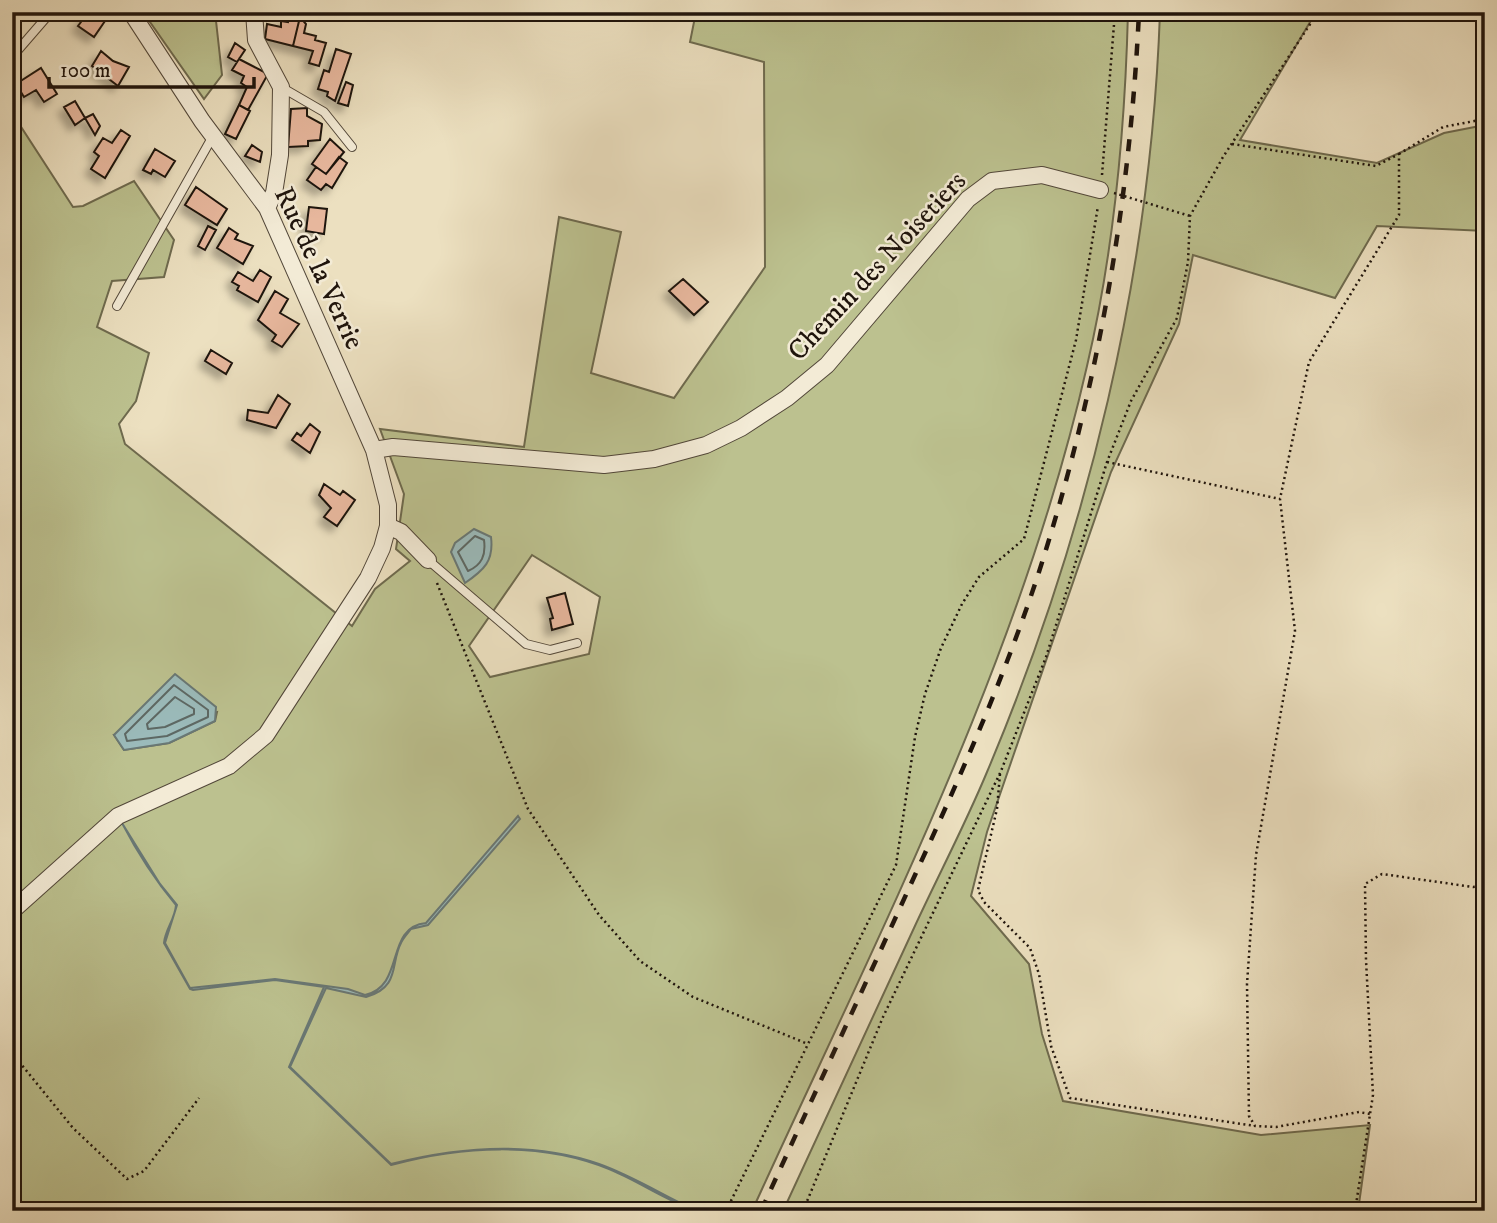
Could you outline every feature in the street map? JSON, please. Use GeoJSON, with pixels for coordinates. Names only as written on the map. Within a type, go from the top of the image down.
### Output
{"type":"FeatureCollection","features":[{"type":"Feature","properties":{"kind":"street","name":"Rue de la Verrie"},"geometry":{"type":"LineString","coordinates":[[131,12],[213,136],[267,208],[374,450],[388,505],[388,526]]}},
{"type":"Feature","properties":{"kind":"street"},"geometry":{"type":"LineString","coordinates":[[254,12],[256,40],[281,87],[280,155],[274,192],[267,208]]}},
{"type":"Feature","properties":{"kind":"street","name":"Chemin des Noisetiers"},"geometry":{"type":"LineString","coordinates":[[374,450],[393,447],[604,465],[654,459],[706,445],[764,413],[828,365],[968,199],[992,181],[1042,175],[1100,190]]}},
{"type":"Feature","properties":{"kind":"street"},"geometry":{"type":"LineString","coordinates":[[12,911],[118,816],[229,766],[266,734],[368,578],[382,548],[388,526],[401,531],[428,560]]}},
{"type":"Feature","properties":{"kind":"lane"},"geometry":{"type":"LineString","coordinates":[[12,57],[51,12]]}},
{"type":"Feature","properties":{"kind":"lane"},"geometry":{"type":"LineString","coordinates":[[281,87],[324,112],[352,147]]}},
{"type":"Feature","properties":{"kind":"lane"},"geometry":{"type":"LineString","coordinates":[[117,306],[213,136]]}},
{"type":"Feature","properties":{"kind":"lane"},"geometry":{"type":"LineString","coordinates":[[428,560],[526,644],[550,650],[577,643]]}},
{"type":"Feature","properties":{"kind":"path"},"geometry":{"type":"LineString","coordinates":[[726,1211],[896,865],[915,737],[925,694],[942,648],[962,604],[979,577],[1024,538],[1076,340],[1100,190],[1115,12]]}},
{"type":"Feature","properties":{"kind":"path"},"geometry":{"type":"LineString","coordinates":[[803,1211],[883,1017],[1001,771],[1046,657],[1107,462],[1130,401],[1177,318],[1188,262],[1191,216],[1232,144],[1318,12]]}},
{"type":"Feature","properties":{"kind":"path"},"geometry":{"type":"LineString","coordinates":[[1232,144],[1376,166],[1443,127],[1485,119]]}},
{"type":"Feature","properties":{"kind":"path"},"geometry":{"type":"LineString","coordinates":[[1255,1126],[1249,1116],[1247,984],[1256,855],[1295,631],[1280,499],[1309,362],[1399,215],[1399,154]]}},
{"type":"Feature","properties":{"kind":"path"},"geometry":{"type":"LineString","coordinates":[[1100,190],[1191,216]]}},
{"type":"Feature","properties":{"kind":"path"},"geometry":{"type":"LineString","coordinates":[[1107,462],[1280,499]]}},
{"type":"Feature","properties":{"kind":"path"},"geometry":{"type":"LineString","coordinates":[[428,560],[528,809],[599,915],[640,961],[693,997],[808,1044]]}},
{"type":"Feature","properties":{"kind":"path"},"geometry":{"type":"LineString","coordinates":[[1001,771],[997,810],[978,890],[984,902],[1030,948],[1039,974],[1051,1046],[1070,1098],[1255,1126],[1276,1127],[1359,1112],[1370,1114]]}},
{"type":"Feature","properties":{"kind":"path"},"geometry":{"type":"LineString","coordinates":[[1355,1211],[1373,1095],[1365,884],[1382,874],[1473,887],[1485,886]]}},
{"type":"Feature","properties":{"kind":"path"},"geometry":{"type":"LineString","coordinates":[[12,1053],[74,1128],[127,1180],[144,1171],[199,1098]]}},
{"type":"Feature","properties":{"kind":"green space"},"geometry":{"type":"Polygon","coordinates":[[[143,12],[215,12],[222,75],[204,99],[143,12]]]}},
{"type":"Feature","properties":{"kind":"green space"},"geometry":{"type":"Polygon","coordinates":[[[696,12],[1128,12],[1121,146],[1111,235],[1087,366],[1058,476],[1024,584],[985,691],[895,901],[752,1211],[12,1211],[12,113],[73,207],[83,206],[134,181],[174,240],[164,277],[112,281],[97,327],[149,353],[136,401],[119,424],[125,444],[352,626],[375,589],[410,561],[396,549],[404,494],[380,429],[524,447],[559,217],[621,232],[591,373],[674,398],[765,267],[764,62],[690,42],[696,12]],[[532,555],[469,646],[490,677],[589,654],[600,597],[532,555]],[[217,712],[114,735],[124,750],[169,743],[215,721],[217,712]]]}},
{"type":"Feature","properties":{"kind":"green space"},"geometry":{"type":"Polygon","coordinates":[[[1160,12],[1316,12],[1240,140],[1377,163],[1444,133],[1485,125],[1485,231],[1377,226],[1335,298],[1193,255],[1179,324],[1111,472],[987,832],[971,896],[1029,964],[1042,1034],[1063,1101],[1261,1135],[1370,1125],[1358,1211],[783,1211],[979,792],[1023,681],[1055,589],[1084,495],[1128,304],[1154,110],[1160,12]]]}},
{"type":"Feature","properties":{"kind":"water"},"geometry":{"type":"Polygon","coordinates":[[[474,529],[491,537],[491,552],[482,569],[465,583],[451,552],[455,543],[474,529]]]}},
{"type":"Feature","properties":{"kind":"water"},"geometry":{"type":"Polygon","coordinates":[[[175,674],[216,707],[215,721],[169,743],[124,750],[114,735],[175,674]]]}},
{"type":"Feature","properties":{"kind":"water"},"geometry":{"type":"Polygon","coordinates":[[[518,816],[520,819],[428,925],[411,929],[426,923],[518,816]]]}},
{"type":"Feature","properties":{"kind":"water"},"geometry":{"type":"Polygon","coordinates":[[[122,823],[160,884],[177,905],[174,915],[176,905],[161,886],[147,865],[122,823]]]}},
{"type":"Feature","properties":{"kind":"water"},"geometry":{"type":"Polygon","coordinates":[[[174,915],[165,943],[190,988],[275,979],[348,989],[365,995],[378,989],[386,981],[399,945],[405,935],[411,929],[402,941],[390,981],[377,993],[366,997],[326,988],[290,1067],[391,1164],[416,1158],[469,1150],[500,1149],[445,1154],[391,1165],[289,1067],[324,987],[275,980],[190,989],[164,943],[174,915]]]}},
{"type":"Feature","properties":{"kind":"water"},"geometry":{"type":"Polygon","coordinates":[[[500,1149],[522,1149],[548,1152],[574,1157],[599,1164],[697,1211],[609,1169],[583,1160],[528,1150],[500,1149]]]}},
{"type":"Feature","properties":{"kind":"building"},"geometry":{"type":"Polygon","coordinates":[[[94,12],[105,21],[94,37],[78,26],[87,14],[90,16],[94,12]]]}},
{"type":"Feature","properties":{"kind":"building"},"geometry":{"type":"Polygon","coordinates":[[[289,15],[300,17],[293,46],[265,39],[267,24],[281,27],[281,21],[288,22],[289,15]]]}},
{"type":"Feature","properties":{"kind":"building"},"geometry":{"type":"Polygon","coordinates":[[[300,17],[306,24],[304,33],[316,36],[315,40],[326,43],[319,66],[309,63],[313,51],[293,46],[300,17]]]}},
{"type":"Feature","properties":{"kind":"building"},"geometry":{"type":"Polygon","coordinates":[[[235,43],[245,50],[237,62],[228,57],[235,43]]]}},
{"type":"Feature","properties":{"kind":"building"},"geometry":{"type":"Polygon","coordinates":[[[336,49],[351,54],[335,101],[327,96],[328,92],[318,89],[324,70],[329,72],[336,49]]]}},
{"type":"Feature","properties":{"kind":"building"},"geometry":{"type":"Polygon","coordinates":[[[101,51],[113,61],[129,67],[118,86],[92,66],[101,51]]]}},
{"type":"Feature","properties":{"kind":"building"},"geometry":{"type":"Polygon","coordinates":[[[239,59],[268,74],[248,110],[239,105],[247,87],[241,83],[244,76],[232,70],[239,59]]]}},
{"type":"Feature","properties":{"kind":"building"},"geometry":{"type":"Polygon","coordinates":[[[41,68],[57,94],[44,102],[36,90],[24,97],[16,84],[41,68]]]}},
{"type":"Feature","properties":{"kind":"building"},"geometry":{"type":"Polygon","coordinates":[[[346,82],[353,85],[348,106],[338,103],[346,82]]]}},
{"type":"Feature","properties":{"kind":"building"},"geometry":{"type":"Polygon","coordinates":[[[75,101],[85,118],[75,125],[64,107],[75,101]]]}},
{"type":"Feature","properties":{"kind":"building"},"geometry":{"type":"Polygon","coordinates":[[[239,105],[250,111],[236,139],[225,134],[239,105]]]}},
{"type":"Feature","properties":{"kind":"building"},"geometry":{"type":"Polygon","coordinates":[[[307,108],[307,116],[322,124],[320,140],[308,141],[308,146],[288,147],[291,109],[307,108]]]}},
{"type":"Feature","properties":{"kind":"building"},"geometry":{"type":"Polygon","coordinates":[[[93,114],[100,126],[95,135],[85,118],[93,114]]]}},
{"type":"Feature","properties":{"kind":"building"},"geometry":{"type":"Polygon","coordinates":[[[121,130],[130,136],[105,178],[91,169],[99,156],[94,152],[103,138],[112,143],[121,130]]]}},
{"type":"Feature","properties":{"kind":"building"},"geometry":{"type":"Polygon","coordinates":[[[330,139],[344,152],[326,174],[312,164],[330,139]]]}},
{"type":"Feature","properties":{"kind":"building"},"geometry":{"type":"Polygon","coordinates":[[[252,145],[262,152],[260,162],[245,156],[252,145]]]}},
{"type":"Feature","properties":{"kind":"building"},"geometry":{"type":"Polygon","coordinates":[[[155,149],[175,161],[165,177],[153,170],[151,174],[143,170],[155,149]]]}},
{"type":"Feature","properties":{"kind":"building"},"geometry":{"type":"Polygon","coordinates":[[[339,157],[347,163],[332,188],[326,184],[321,190],[307,180],[316,167],[326,174],[339,157]]]}},
{"type":"Feature","properties":{"kind":"building"},"geometry":{"type":"Polygon","coordinates":[[[196,187],[227,209],[217,225],[185,205],[196,187]]]}},
{"type":"Feature","properties":{"kind":"building"},"geometry":{"type":"Polygon","coordinates":[[[309,207],[327,209],[324,234],[306,231],[309,207]]]}},
{"type":"Feature","properties":{"kind":"building"},"geometry":{"type":"Polygon","coordinates":[[[208,226],[216,230],[205,250],[198,246],[208,226]]]}},
{"type":"Feature","properties":{"kind":"building"},"geometry":{"type":"Polygon","coordinates":[[[229,228],[238,234],[235,239],[253,246],[243,264],[217,248],[229,228]]]}},
{"type":"Feature","properties":{"kind":"building"},"geometry":{"type":"Polygon","coordinates":[[[260,270],[271,277],[258,302],[237,290],[239,286],[232,282],[238,272],[253,281],[260,270]]]}},
{"type":"Feature","properties":{"kind":"building"},"geometry":{"type":"Polygon","coordinates":[[[683,279],[708,302],[694,315],[669,291],[683,279]]]}},
{"type":"Feature","properties":{"kind":"building"},"geometry":{"type":"Polygon","coordinates":[[[275,291],[288,299],[280,313],[299,324],[282,347],[272,341],[276,335],[258,320],[275,291]]]}},
{"type":"Feature","properties":{"kind":"building"},"geometry":{"type":"Polygon","coordinates":[[[211,350],[232,363],[226,374],[205,361],[211,350]]]}},
{"type":"Feature","properties":{"kind":"building"},"geometry":{"type":"Polygon","coordinates":[[[278,395],[290,404],[276,428],[247,420],[248,410],[268,413],[278,395]]]}},
{"type":"Feature","properties":{"kind":"building"},"geometry":{"type":"Polygon","coordinates":[[[310,424],[320,432],[310,453],[292,440],[297,433],[301,436],[310,424]]]}},
{"type":"Feature","properties":{"kind":"building"},"geometry":{"type":"Polygon","coordinates":[[[324,484],[340,495],[343,491],[355,500],[337,526],[324,517],[331,508],[319,495],[324,484]]]}},
{"type":"Feature","properties":{"kind":"building"},"geometry":{"type":"Polygon","coordinates":[[[565,593],[573,624],[552,630],[550,619],[553,618],[547,598],[565,593]]]}},
{"type":"Feature","properties":{"kind":"railway"},"geometry":{"type":"LineString","coordinates":[[761,1211],[965,764],[1011,652],[1038,575],[1077,437],[1107,297],[1128,155],[1139,12]]}}]}
